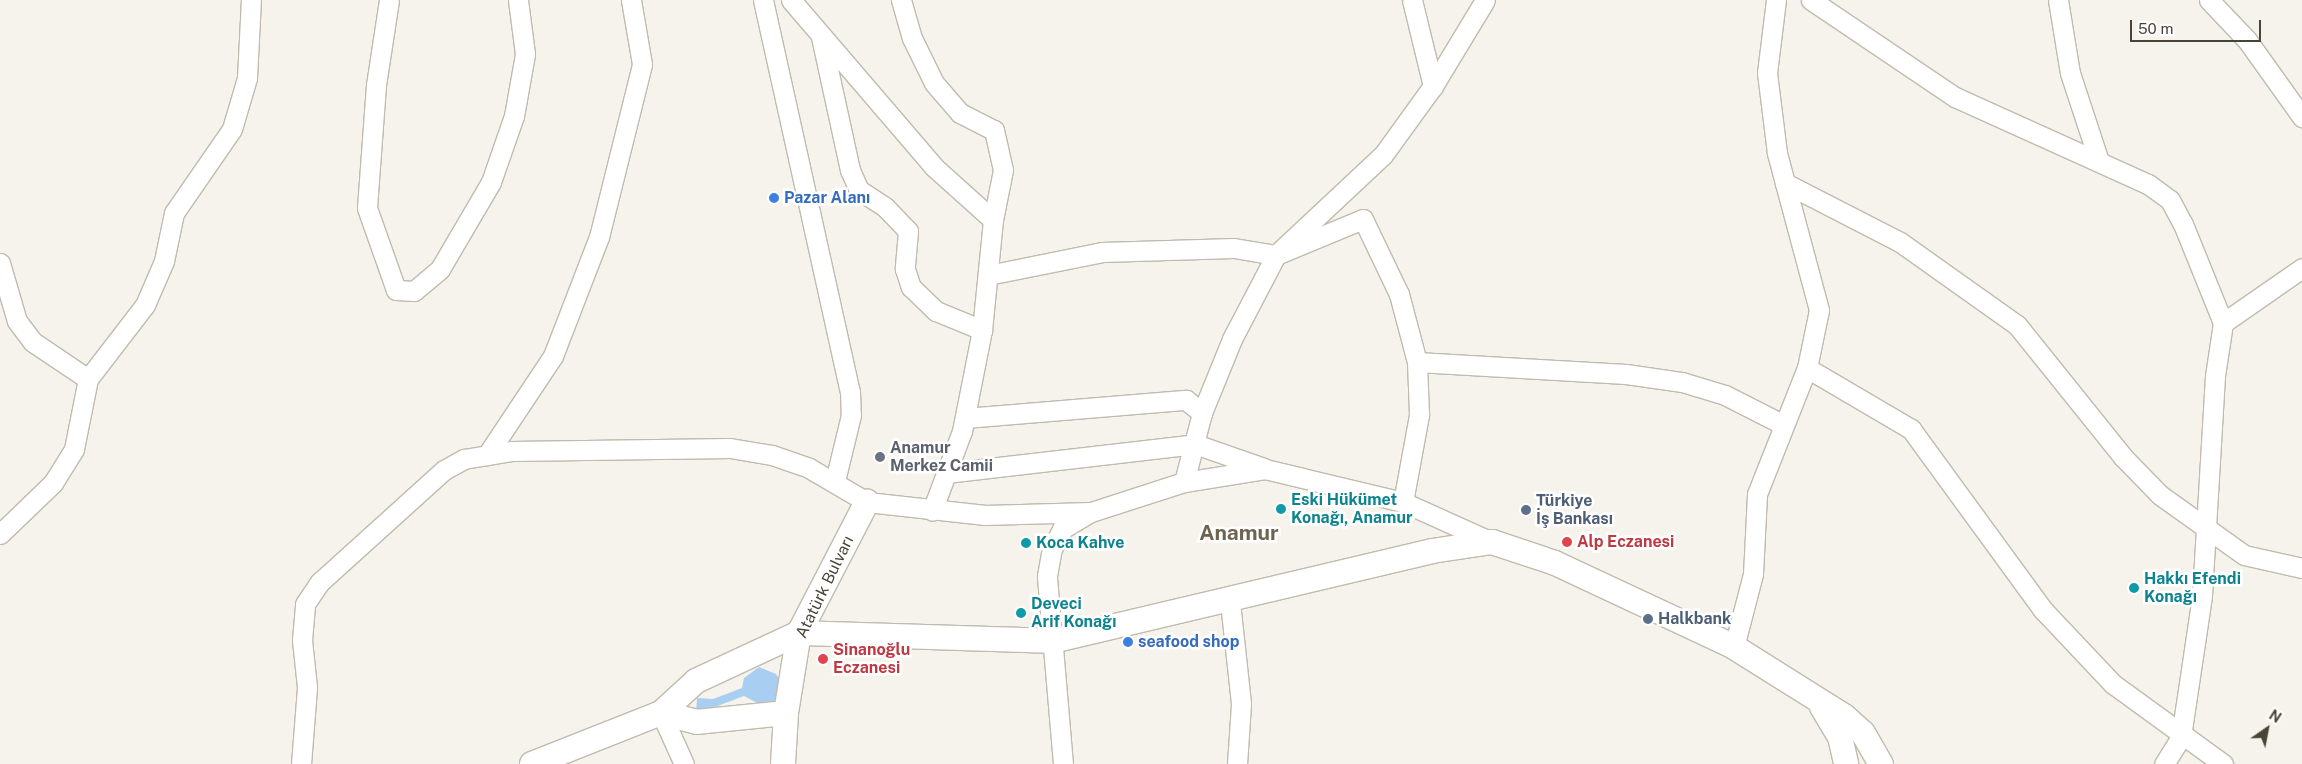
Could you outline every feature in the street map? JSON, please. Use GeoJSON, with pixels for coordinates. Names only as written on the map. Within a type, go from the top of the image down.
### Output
{"type":"FeatureCollection","features":[{"type":"Feature","properties":{"kind":"street"},"geometry":{"type":"LineString","coordinates":[[0,534],[54,483],[74,449],[88,379],[145,305],[164,260],[174,213],[232,129],[247,78],[252,0]]}},
{"type":"Feature","properties":{"kind":"street"},"geometry":{"type":"LineString","coordinates":[[389,0],[375,95],[367,208],[396,290],[414,291],[440,269],[486,190],[514,116],[525,54],[518,0]]}},
{"type":"Feature","properties":{"kind":"street"},"geometry":{"type":"LineString","coordinates":[[487,455],[553,356],[599,237],[642,64],[631,0]]}},
{"type":"Feature","properties":{"kind":"street"},"geometry":{"type":"LineString","coordinates":[[763,0],[850,391],[851,415],[835,481]]}},
{"type":"Feature","properties":{"kind":"street"},"geometry":{"type":"LineString","coordinates":[[791,0],[821,37],[850,64],[934,167],[993,220]]}},
{"type":"Feature","properties":{"kind":"street"},"geometry":{"type":"LineString","coordinates":[[901,0],[912,38],[934,83],[960,113],[994,130],[1003,170],[993,220],[982,330],[965,418],[932,511]]}},
{"type":"Feature","properties":{"kind":"street"},"geometry":{"type":"LineString","coordinates":[[1412,0],[1433,86]]}},
{"type":"Feature","properties":{"kind":"street"},"geometry":{"type":"LineString","coordinates":[[1184,482],[1202,413],[1232,339],[1276,255],[1383,155],[1433,86],[1485,0]]}},
{"type":"Feature","properties":{"kind":"street"},"geometry":{"type":"LineString","coordinates":[[1734,647],[1754,574],[1757,494],[1782,424],[1807,368],[1819,310],[1785,183],[1767,73],[1776,0]]}},
{"type":"Feature","properties":{"kind":"street"},"geometry":{"type":"LineString","coordinates":[[1811,0],[1955,97],[2148,184],[2170,200],[2223,323],[2215,376],[2208,530],[2181,737],[2164,764]]}},
{"type":"Feature","properties":{"kind":"street"},"geometry":{"type":"LineString","coordinates":[[2058,0],[2070,73],[2099,161]]}},
{"type":"Feature","properties":{"kind":"street"},"geometry":{"type":"LineString","coordinates":[[2209,0],[2246,40],[2302,117]]}},
{"type":"Feature","properties":{"kind":"street"},"geometry":{"type":"LineString","coordinates":[[821,37],[850,170],[859,190],[885,206],[908,231],[905,269],[911,287],[936,311],[982,330]]}},
{"type":"Feature","properties":{"kind":"street"},"geometry":{"type":"LineString","coordinates":[[1785,183],[1900,242],[2017,325],[2123,457],[2160,495],[2244,555],[2302,568]]}},
{"type":"Feature","properties":{"kind":"street"},"geometry":{"type":"LineString","coordinates":[[988,275],[1111,251],[1234,248],[1276,255],[1363,219],[1399,294],[1417,362],[1419,415],[1403,502]]}},
{"type":"Feature","properties":{"kind":"street"},"geometry":{"type":"LineString","coordinates":[[0,263],[17,321],[33,342],[88,379]]}},
{"type":"Feature","properties":{"kind":"street"},"geometry":{"type":"LineString","coordinates":[[2223,323],[2302,268]]}},
{"type":"Feature","properties":{"kind":"street"},"geometry":{"type":"LineString","coordinates":[[1417,362],[1626,374],[1682,382],[1725,395],[1782,424]]}},
{"type":"Feature","properties":{"kind":"street"},"geometry":{"type":"LineString","coordinates":[[1807,368],[1911,429],[2043,610],[2113,684],[2181,737],[2223,764]]}},
{"type":"Feature","properties":{"kind":"street"},"geometry":{"type":"LineString","coordinates":[[965,418],[1186,400],[1202,413]]}},
{"type":"Feature","properties":{"kind":"street"},"geometry":{"type":"LineString","coordinates":[[946,473],[1195,444],[1265,469],[1403,502],[1492,542],[1555,563],[1734,647],[1863,733],[1881,764]]}},
{"type":"Feature","properties":{"kind":"street"},"geometry":{"type":"LineString","coordinates":[[301,764],[307,687],[302,640],[305,604],[320,582],[444,470],[464,459],[487,455],[730,448],[772,455],[835,481],[868,502],[932,511],[985,515],[1091,512]]}},
{"type":"Feature","properties":{"kind":"street"},"geometry":{"type":"LineString","coordinates":[[1063,764],[1048,576],[1052,549],[1062,529],[1091,512],[1184,482],[1265,469]]}},
{"type":"Feature","properties":{"kind":"street","name":"Atatürk Bulvarı"},"geometry":{"type":"LineString","coordinates":[[783,764],[786,713],[799,633],[868,502]]}},
{"type":"Feature","properties":{"kind":"street"},"geometry":{"type":"LineString","coordinates":[[532,764],[568,758],[661,714],[696,682],[799,633],[1052,641],[1230,602],[1432,551],[1492,542]]}},
{"type":"Feature","properties":{"kind":"street"},"geometry":{"type":"LineString","coordinates":[[1230,602],[1241,704],[1237,764]]}},
{"type":"Feature","properties":{"kind":"street"},"geometry":{"type":"LineString","coordinates":[[1816,700],[1830,716],[1846,764]]}},
{"type":"Feature","properties":{"kind":"street"},"geometry":{"type":"LineString","coordinates":[[661,714],[696,722],[786,713]]}},
{"type":"Feature","properties":{"kind":"street"},"geometry":{"type":"LineString","coordinates":[[661,714],[684,764]]}},
{"type":"Feature","properties":{"kind":"water"},"geometry":{"type":"Polygon","coordinates":[[[759,667],[776,674],[781,682],[774,702],[763,706],[744,696],[696,714],[697,698],[713,699],[742,688],[744,678],[759,667]]]}},
{"type":"Feature","properties":{"kind":"place","name":"Pazar Alanı"},"geometry":{"type":"Point","coordinates":[774,198]}},
{"type":"Feature","properties":{"kind":"place","name":"Anamur Merkez Camii"},"geometry":{"type":"Point","coordinates":[880,457]}},
{"type":"Feature","properties":{"kind":"place","name":"Eski Hükümet Konağı, Anamur"},"geometry":{"type":"Point","coordinates":[1281,509]}},
{"type":"Feature","properties":{"kind":"place","name":"Türkiye İş Bankası"},"geometry":{"type":"Point","coordinates":[1526,510]}},
{"type":"Feature","properties":{"kind":"place","name":"Alp Eczanesi"},"geometry":{"type":"Point","coordinates":[1567,542]}},
{"type":"Feature","properties":{"kind":"place","name":"Koca Kahve"},"geometry":{"type":"Point","coordinates":[1026,543]}},
{"type":"Feature","properties":{"kind":"place","name":"Hakkı Efendi Konağı"},"geometry":{"type":"Point","coordinates":[2134,588]}},
{"type":"Feature","properties":{"kind":"place","name":"Deveci Arif Konağı"},"geometry":{"type":"Point","coordinates":[1021,613]}},
{"type":"Feature","properties":{"kind":"place","name":"Halkbank"},"geometry":{"type":"Point","coordinates":[1648,619]}},
{"type":"Feature","properties":{"kind":"place","name":"seafood shop"},"geometry":{"type":"Point","coordinates":[1128,642]}},
{"type":"Feature","properties":{"kind":"place","name":"Sinanoğlu Eczanesi"},"geometry":{"type":"Point","coordinates":[823,659]}},
{"type":"Feature","properties":{"kind":"district","name":"Anamur"},"geometry":{"type":"Point","coordinates":[1239,533]}}]}
